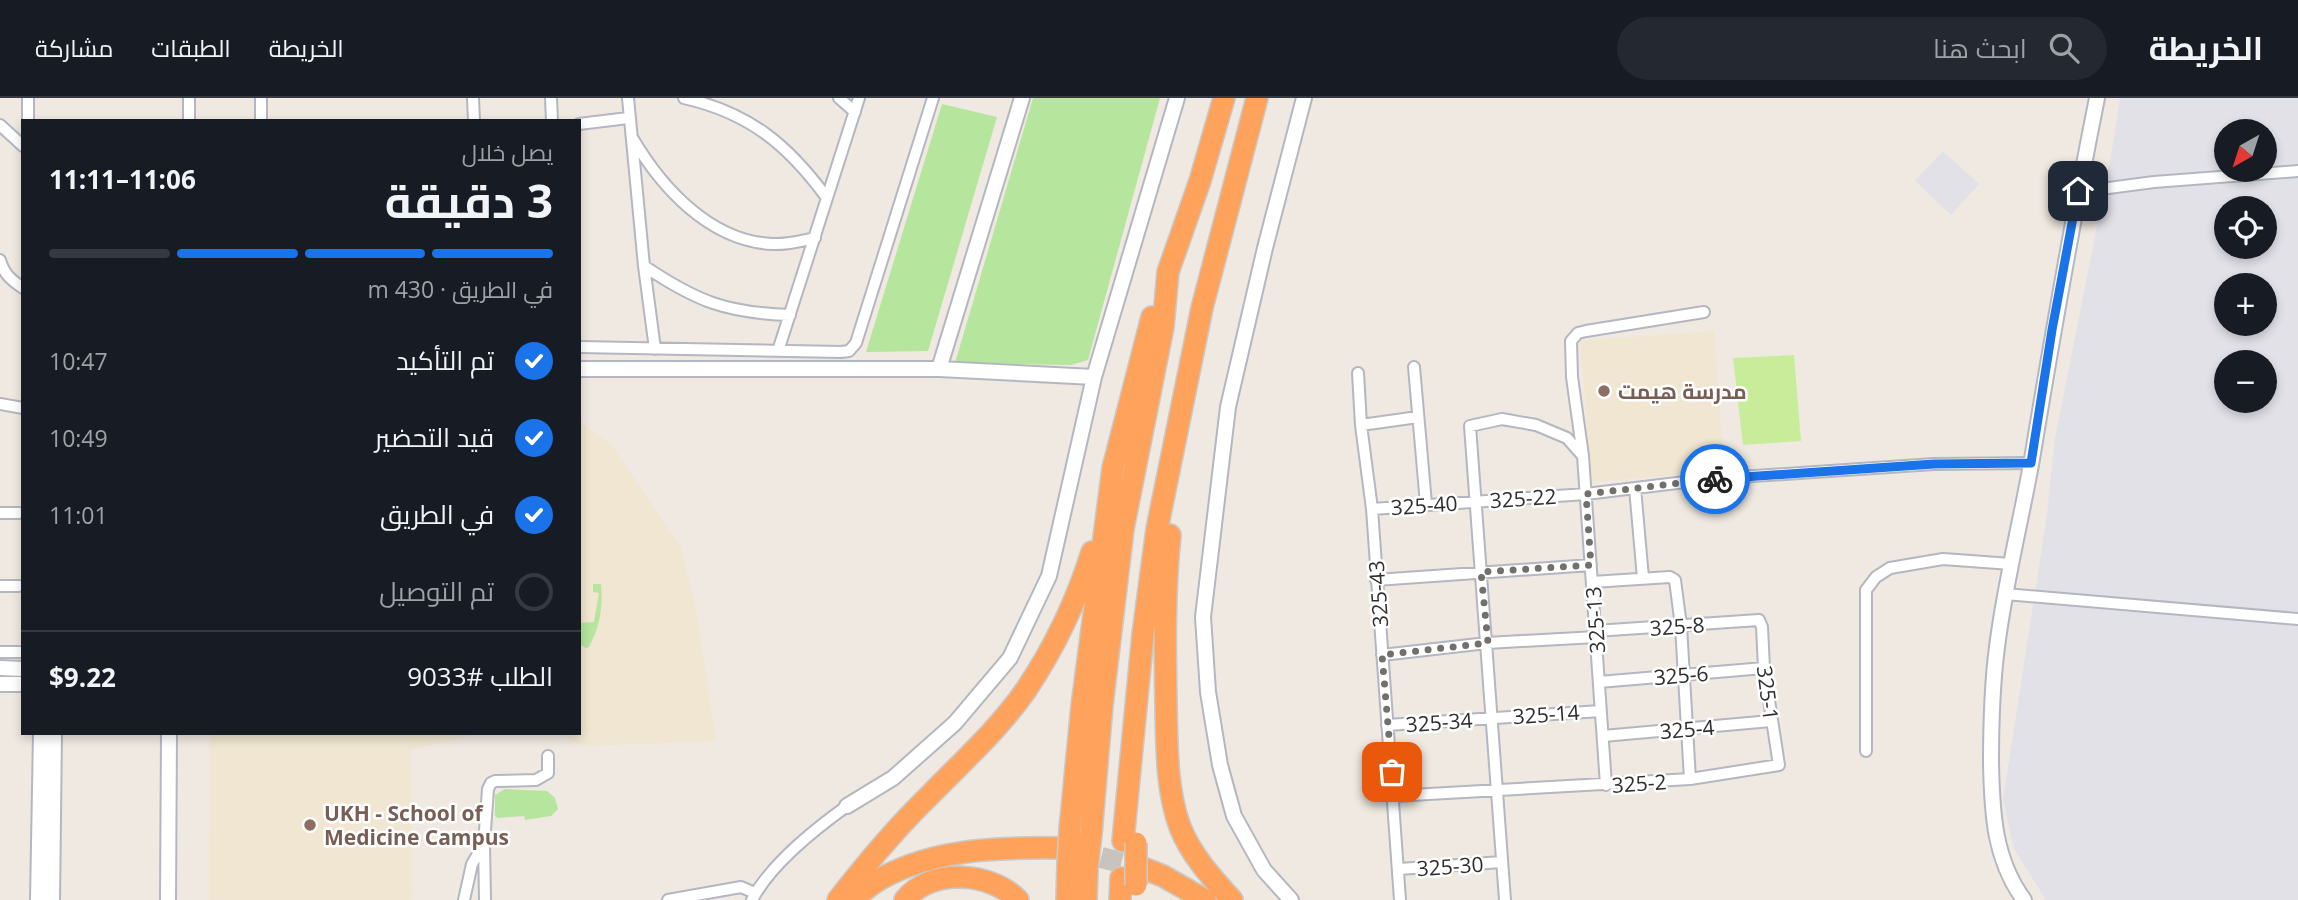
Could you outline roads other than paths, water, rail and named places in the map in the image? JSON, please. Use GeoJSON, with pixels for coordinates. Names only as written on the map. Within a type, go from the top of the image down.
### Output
{"type":"FeatureCollection","features":[{"type":"Feature","properties":{"kind":"highway"},"geometry":{"type":"LineString","coordinates":[[838,900],[926,799],[1003,719],[1043,663],[1078,594],[1096,536],[1105,490],[1149,325],[1200,181],[1224,98]]}},
{"type":"Feature","properties":{"kind":"highway"},"geometry":{"type":"LineString","coordinates":[[1135,883],[1130,842],[1146,609],[1157,528],[1202,308],[1257,98]]}},
{"type":"Feature","properties":{"kind":"highway"},"geometry":{"type":"LineString","coordinates":[[1072,853],[1091,834],[1102,705],[1123,529],[1163,327],[1168,272]]}},
{"type":"Feature","properties":{"kind":"highway"},"geometry":{"type":"LineString","coordinates":[[1202,308],[1166,570],[1164,621],[1167,744],[1171,790],[1179,824],[1208,873],[1232,900]]}},
{"type":"Feature","properties":{"kind":"highway"},"geometry":{"type":"LineString","coordinates":[[1067,900],[1083,693],[1113,468]]}},
{"type":"Feature","properties":{"kind":"highway"},"geometry":{"type":"LineString","coordinates":[[851,900],[879,879],[900,869],[959,852],[1014,847],[1072,853]]}},
{"type":"Feature","properties":{"kind":"highway"},"geometry":{"type":"LineString","coordinates":[[1072,853],[1086,900]]}},
{"type":"Feature","properties":{"kind":"highway"},"geometry":{"type":"LineString","coordinates":[[1120,900],[1135,883],[1163,876],[1205,900]]}},
{"type":"Feature","properties":{"kind":"highway"},"geometry":{"type":"LineString","coordinates":[[905,900],[920,886],[947,878],[982,879],[997,884],[1018,900]]}},
{"type":"Feature","properties":{"kind":"street"},"geometry":{"type":"LineString","coordinates":[[28,98],[28,119]]}},
{"type":"Feature","properties":{"kind":"street"},"geometry":{"type":"LineString","coordinates":[[189,98],[189,119]]}},
{"type":"Feature","properties":{"kind":"street"},"geometry":{"type":"LineString","coordinates":[[261,98],[261,119]]}},
{"type":"Feature","properties":{"kind":"street"},"geometry":{"type":"LineString","coordinates":[[473,98],[474,119]]}},
{"type":"Feature","properties":{"kind":"street"},"geometry":{"type":"LineString","coordinates":[[551,98],[552,119]]}},
{"type":"Feature","properties":{"kind":"street"},"geometry":{"type":"LineString","coordinates":[[628,98],[654,349]]}},
{"type":"Feature","properties":{"kind":"street"},"geometry":{"type":"LineString","coordinates":[[684,98],[722,109],[766,132],[807,170],[827,198]]}},
{"type":"Feature","properties":{"kind":"street"},"geometry":{"type":"LineString","coordinates":[[839,98],[855,111]]}},
{"type":"Feature","properties":{"kind":"street"},"geometry":{"type":"LineString","coordinates":[[778,351],[859,98]]}},
{"type":"Feature","properties":{"kind":"street"},"geometry":{"type":"LineString","coordinates":[[581,347],[845,352],[854,346],[933,98]]}},
{"type":"Feature","properties":{"kind":"street"},"geometry":{"type":"LineString","coordinates":[[939,369],[1022,98]]}},
{"type":"Feature","properties":{"kind":"street"},"geometry":{"type":"LineString","coordinates":[[668,900],[741,887],[753,896],[807,836],[893,778],[955,723],[1010,658],[1049,576],[1094,377],[1177,98]]}},
{"type":"Feature","properties":{"kind":"street"},"geometry":{"type":"LineString","coordinates":[[1291,900],[1264,870],[1234,816],[1220,765],[1208,692],[1203,617],[1228,407],[1304,98]]}},
{"type":"Feature","properties":{"kind":"street"},"geometry":{"type":"LineString","coordinates":[[2024,900],[2010,878],[2000,854],[1992,803],[1992,702],[1997,647],[2054,319],[2097,98]]}},
{"type":"Feature","properties":{"kind":"street"},"geometry":{"type":"LineString","coordinates":[[581,124],[628,118]]}},
{"type":"Feature","properties":{"kind":"street"},"geometry":{"type":"LineString","coordinates":[[0,125],[21,144]]}},
{"type":"Feature","properties":{"kind":"street"},"geometry":{"type":"LineString","coordinates":[[630,134],[642,155],[665,183],[698,215],[714,226],[735,236],[771,244],[786,244],[815,237]]}},
{"type":"Feature","properties":{"kind":"street"},"geometry":{"type":"LineString","coordinates":[[2078,191],[2298,171]]}},
{"type":"Feature","properties":{"kind":"street"},"geometry":{"type":"LineString","coordinates":[[0,260],[9,278],[21,287]]}},
{"type":"Feature","properties":{"kind":"street"},"geometry":{"type":"LineString","coordinates":[[644,266],[684,292],[707,303],[741,311],[790,315]]}},
{"type":"Feature","properties":{"kind":"street","name":"325-13"},"geometry":{"type":"LineString","coordinates":[[1606,785],[1586,494],[1572,377],[1571,341],[1578,333],[1586,331],[1704,312]]}},
{"type":"Feature","properties":{"kind":"street"},"geometry":{"type":"LineString","coordinates":[[1414,367],[1426,504]]}},
{"type":"Feature","properties":{"kind":"street"},"geometry":{"type":"LineString","coordinates":[[581,369],[939,369],[1094,377]]}},
{"type":"Feature","properties":{"kind":"street","name":"325-43"},"geometry":{"type":"LineString","coordinates":[[1358,373],[1372,509],[1400,900]]}},
{"type":"Feature","properties":{"kind":"street"},"geometry":{"type":"LineString","coordinates":[[0,404],[21,408]]}},
{"type":"Feature","properties":{"kind":"street"},"geometry":{"type":"LineString","coordinates":[[1362,425],[1418,417]]}},
{"type":"Feature","properties":{"kind":"street"},"geometry":{"type":"LineString","coordinates":[[1505,900],[1470,426],[1502,419],[1536,425],[1567,438],[1583,456]]}},
{"type":"Feature","properties":{"kind":"street","name":"325-22"},"geometry":{"type":"LineString","coordinates":[[1476,501],[1586,494],[1710,479],[1934,464],[2031,463]]}},
{"type":"Feature","properties":{"kind":"street"},"geometry":{"type":"LineString","coordinates":[[1635,488],[1643,578]]}},
{"type":"Feature","properties":{"kind":"street","name":"325-40"},"geometry":{"type":"LineString","coordinates":[[1372,509],[1476,501]]}},
{"type":"Feature","properties":{"kind":"street"},"geometry":{"type":"LineString","coordinates":[[0,513],[19,513]]}},
{"type":"Feature","properties":{"kind":"street"},"geometry":{"type":"LineString","coordinates":[[1866,751],[1866,590],[1876,577],[1890,568],[1943,559],[2011,564]]}},
{"type":"Feature","properties":{"kind":"street"},"geometry":{"type":"LineString","coordinates":[[1376,580],[1591,565]]}},
{"type":"Feature","properties":{"kind":"street"},"geometry":{"type":"LineString","coordinates":[[1592,582],[1674,578],[1681,626],[1690,779]]}},
{"type":"Feature","properties":{"kind":"street"},"geometry":{"type":"LineString","coordinates":[[0,586],[19,586]]}},
{"type":"Feature","properties":{"kind":"street"},"geometry":{"type":"LineString","coordinates":[[2005,594],[2298,619]]}},
{"type":"Feature","properties":{"kind":"street","name":"325-8"},"geometry":{"type":"LineString","coordinates":[[1382,655],[1488,643],[1759,620]]}},
{"type":"Feature","properties":{"kind":"street","name":"325-1"},"geometry":{"type":"LineString","coordinates":[[1759,620],[1779,765]]}},
{"type":"Feature","properties":{"kind":"street"},"geometry":{"type":"LineString","coordinates":[[0,652],[21,652]]}},
{"type":"Feature","properties":{"kind":"street"},"geometry":{"type":"LineString","coordinates":[[0,668],[21,669]]}},
{"type":"Feature","properties":{"kind":"street","name":"325-6"},"geometry":{"type":"LineString","coordinates":[[1599,682],[1764,668]]}},
{"type":"Feature","properties":{"kind":"street"},"geometry":{"type":"LineString","coordinates":[[0,684],[21,684]]}},
{"type":"Feature","properties":{"kind":"street","name":"325-14"},"geometry":{"type":"LineString","coordinates":[[1492,718],[1601,711]]}},
{"type":"Feature","properties":{"kind":"street","name":"325-34"},"geometry":{"type":"LineString","coordinates":[[1387,725],[1492,718]]}},
{"type":"Feature","properties":{"kind":"street","name":"325-4"},"geometry":{"type":"LineString","coordinates":[[1603,736],[1772,721]]}},
{"type":"Feature","properties":{"kind":"street"},"geometry":{"type":"LineString","coordinates":[[38,900],[41,735]]}},
{"type":"Feature","properties":{"kind":"street"},"geometry":{"type":"LineString","coordinates":[[52,900],[54,735]]}},
{"type":"Feature","properties":{"kind":"street"},"geometry":{"type":"LineString","coordinates":[[168,900],[169,735]]}},
{"type":"Feature","properties":{"kind":"street"},"geometry":{"type":"LineString","coordinates":[[485,900],[484,844],[488,789],[491,783],[536,780],[548,773],[548,756]]}},
{"type":"Feature","properties":{"kind":"street","name":"325-2"},"geometry":{"type":"LineString","coordinates":[[1394,796],[1690,779],[1779,765]]}},
{"type":"Feature","properties":{"kind":"street"},"geometry":{"type":"LineString","coordinates":[[464,900],[472,864],[484,844]]}},
{"type":"Feature","properties":{"kind":"street","name":"325-30"},"geometry":{"type":"LineString","coordinates":[[1399,869],[1502,862]]}},
{"type":"Feature","properties":{"kind":"tunnel"},"geometry":{"type":"LineString","coordinates":[[1071,850],[1143,868]]}},
{"type":"Feature","properties":{"kind":"place","name":"مدرسة هيمت"},"geometry":{"type":"Point","coordinates":[1604,391]}},
{"type":"Feature","properties":{"kind":"place","name":"UKH - School of Medicine Campus"},"geometry":{"type":"Point","coordinates":[310,825]}}]}
